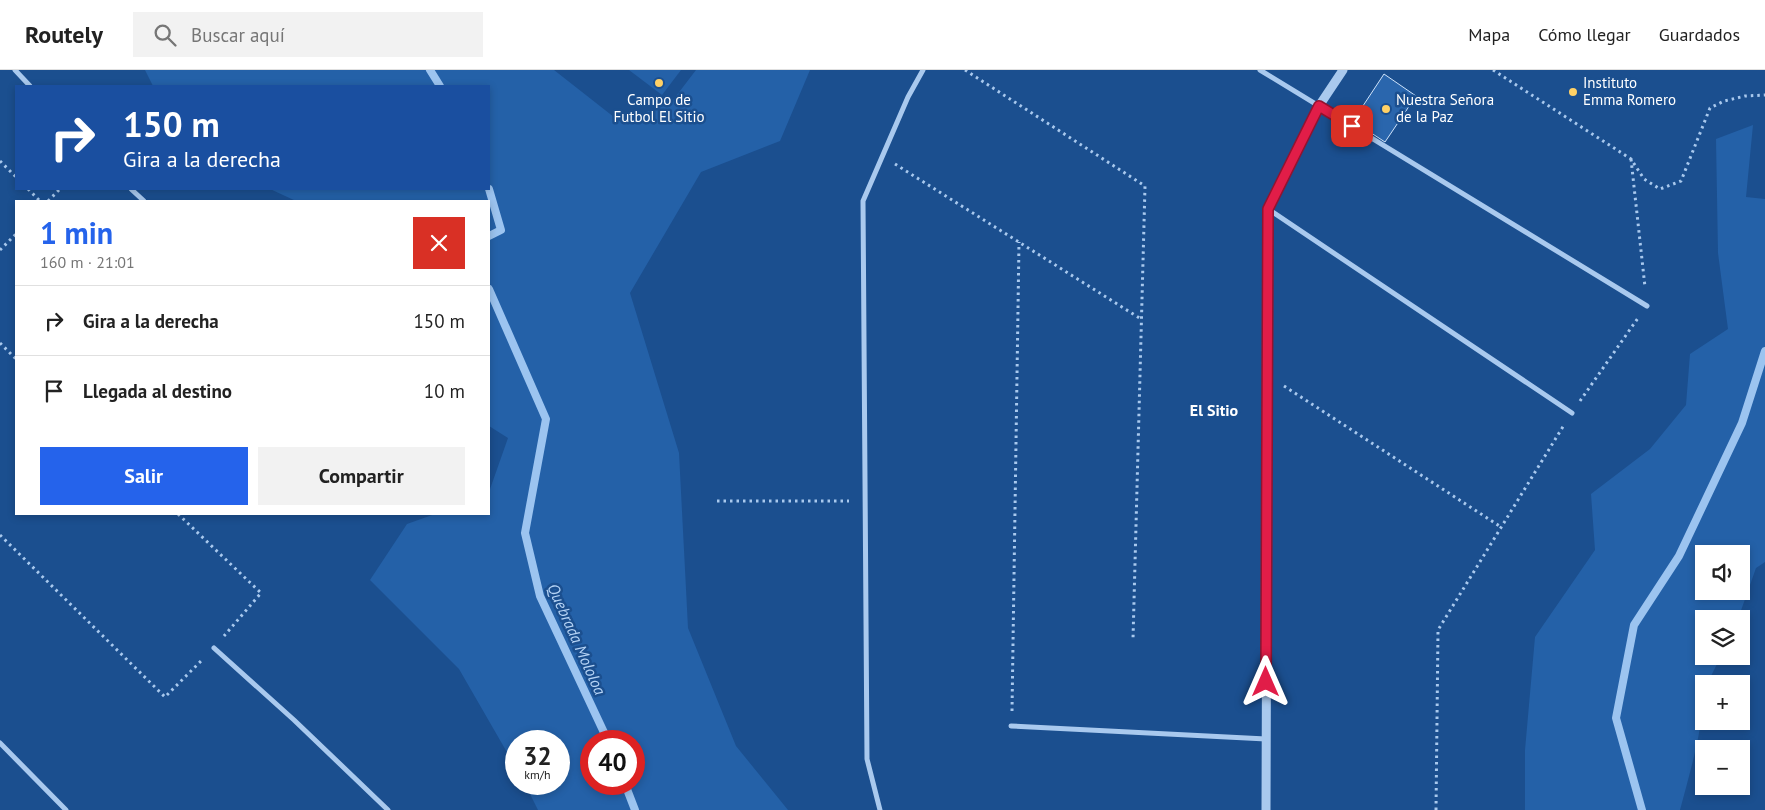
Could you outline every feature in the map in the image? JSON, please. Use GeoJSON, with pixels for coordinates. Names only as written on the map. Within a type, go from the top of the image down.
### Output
{"type":"FeatureCollection","features":[{"type":"Feature","properties":{"kind":"street"},"geometry":{"type":"LineString","coordinates":[[15,70],[29,85]]}},
{"type":"Feature","properties":{"kind":"street"},"geometry":{"type":"LineString","coordinates":[[880,810],[867,759],[862,201],[908,98],[923,70]]}},
{"type":"Feature","properties":{"kind":"street"},"geometry":{"type":"LineString","coordinates":[[1260,70],[1647,306]]}},
{"type":"Feature","properties":{"kind":"street"},"geometry":{"type":"LineString","coordinates":[[1266,810],[1268,209],[1319,106],[1343,70]]}},
{"type":"Feature","properties":{"kind":"street"},"geometry":{"type":"LineString","coordinates":[[132,190],[143,200]]}},
{"type":"Feature","properties":{"kind":"street"},"geometry":{"type":"LineString","coordinates":[[1268,209],[1572,413]]}},
{"type":"Feature","properties":{"kind":"street"},"geometry":{"type":"LineString","coordinates":[[214,648],[294,720],[388,810]]}},
{"type":"Feature","properties":{"kind":"street"},"geometry":{"type":"LineString","coordinates":[[1011,726],[1266,739]]}},
{"type":"Feature","properties":{"kind":"street"},"geometry":{"type":"LineString","coordinates":[[0,743],[66,810]]}},
{"type":"Feature","properties":{"kind":"path"},"geometry":{"type":"LineString","coordinates":[[965,70],[1145,186],[1133,639]]}},
{"type":"Feature","properties":{"kind":"path"},"geometry":{"type":"LineString","coordinates":[[1493,70],[1631,159],[1644,179],[1660,189],[1681,180],[1710,108],[1724,101],[1745,96],[1765,95]]}},
{"type":"Feature","properties":{"kind":"path"},"geometry":{"type":"LineString","coordinates":[[882,156],[1142,319]]}},
{"type":"Feature","properties":{"kind":"path"},"geometry":{"type":"LineString","coordinates":[[1436,810],[1438,630],[1572,413],[1647,306],[1631,159]]}},
{"type":"Feature","properties":{"kind":"path"},"geometry":{"type":"LineString","coordinates":[[0,161],[15,176]]}},
{"type":"Feature","properties":{"kind":"path"},"geometry":{"type":"LineString","coordinates":[[29,190],[39,200]]}},
{"type":"Feature","properties":{"kind":"path"},"geometry":{"type":"LineString","coordinates":[[49,200],[59,190]]}},
{"type":"Feature","properties":{"kind":"path"},"geometry":{"type":"LineString","coordinates":[[0,250],[15,235]]}},
{"type":"Feature","properties":{"kind":"path"},"geometry":{"type":"LineString","coordinates":[[1011,726],[1019,242]]}},
{"type":"Feature","properties":{"kind":"path"},"geometry":{"type":"LineString","coordinates":[[0,343],[15,357]]}},
{"type":"Feature","properties":{"kind":"path"},"geometry":{"type":"LineString","coordinates":[[1267,375],[1501,527]]}},
{"type":"Feature","properties":{"kind":"path"},"geometry":{"type":"LineString","coordinates":[[717,501],[865,501]]}},
{"type":"Feature","properties":{"kind":"path"},"geometry":{"type":"LineString","coordinates":[[0,534],[165,697],[214,648],[261,593],[179,515]]}},
{"type":"Feature","properties":{"kind":"shaded area"},"geometry":{"type":"Polygon","coordinates":[[[145,70],[554,70],[619,121],[670,104],[696,70],[810,70],[780,141],[701,172],[630,293],[679,453],[688,628],[736,746],[788,810],[538,810],[530,795],[570,795],[570,730],[505,730],[505,749],[459,669],[370,580],[407,524],[432,515],[490,515],[490,489],[508,438],[490,427],[490,200],[294,200],[272,190],[490,190],[490,85],[152,85],[145,70]]]}},
{"type":"Feature","properties":{"kind":"shaded area","name":"Campo de Futbol El Sitio"},"geometry":{"type":"Polygon","coordinates":[[[629,70],[681,70],[662,95],[629,70]]]}},
{"type":"Feature","properties":{"kind":"shaded area"},"geometry":{"type":"Polygon","coordinates":[[[1753,125],[1746,197],[1765,199],[1765,562],[1756,568],[1750,585],[1750,545],[1695,545],[1695,600],[1745,600],[1741,610],[1695,610],[1695,665],[1716,665],[1712,675],[1695,675],[1695,730],[1699,730],[1697,740],[1695,740],[1695,750],[1680,810],[1525,810],[1525,750],[1535,637],[1595,550],[1591,494],[1650,449],[1686,405],[1690,354],[1728,329],[1718,253],[1716,139],[1753,125]]]}},
{"type":"Feature","properties":{"kind":"building"},"geometry":{"type":"Polygon","coordinates":[[[1384,74],[1416,96],[1385,142],[1353,121],[1384,74]]]}},
{"type":"Feature","properties":{"kind":"waterway","name":"Quebrada Mololoa"},"geometry":{"type":"LineString","coordinates":[[430,70],[439,85]]}},
{"type":"Feature","properties":{"kind":"waterway","name":"Quebrada Mololoa"},"geometry":{"type":"LineString","coordinates":[[489,190],[501,230],[490,236]]}},
{"type":"Feature","properties":{"kind":"waterway","name":"Quebrada Mololoa"},"geometry":{"type":"LineString","coordinates":[[490,291],[546,419],[525,533],[540,596],[603,730]]}},
{"type":"Feature","properties":{"kind":"waterway"},"geometry":{"type":"LineString","coordinates":[[1642,810],[1616,718],[1634,625],[1679,556],[1742,423],[1765,351]]}},
{"type":"Feature","properties":{"kind":"waterway","name":"Quebrada Mololoa"},"geometry":{"type":"LineString","coordinates":[[629,795],[635,810]]}},
{"type":"Feature","properties":{"kind":"place","name":"Campo de Futbol El Sitio"},"geometry":{"type":"Point","coordinates":[659,83]}},
{"type":"Feature","properties":{"kind":"place","name":"Instituto Emma Romero"},"geometry":{"type":"Point","coordinates":[1573,92]}},
{"type":"Feature","properties":{"kind":"place","name":"Nuestra Señora de la Paz"},"geometry":{"type":"Point","coordinates":[1386,109]}},
{"type":"Feature","properties":{"kind":"district","name":"El Sitio"},"geometry":{"type":"Point","coordinates":[1214,410]}},
{"type":"Feature","properties":{"kind":"route"},"geometry":{"type":"LineString","coordinates":[[1266,682],[1268,209],[1319,106],[1352,126]]}}]}
